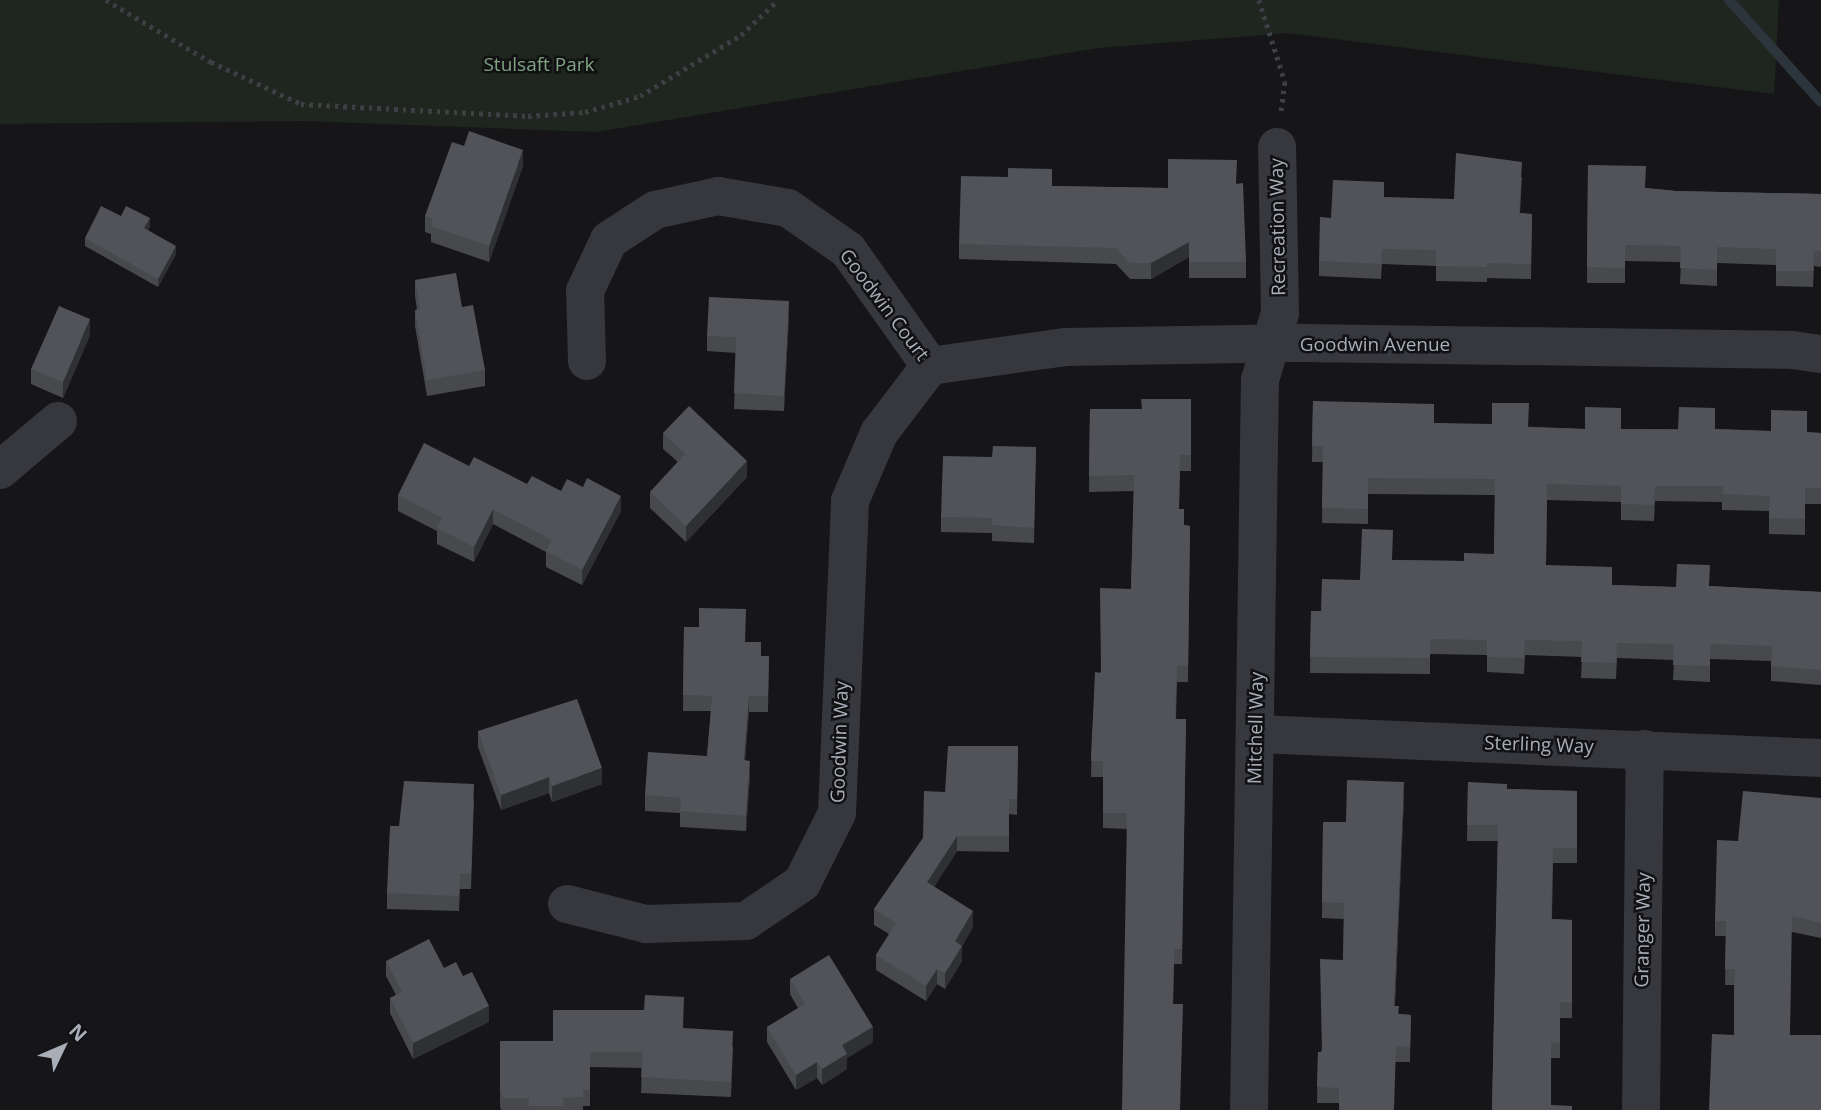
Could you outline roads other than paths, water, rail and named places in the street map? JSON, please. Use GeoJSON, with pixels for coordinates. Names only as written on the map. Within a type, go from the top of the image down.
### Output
{"type":"FeatureCollection","features":[{"type":"Feature","properties":{"kind":"street","name":"Recreation Way"},"geometry":{"type":"LineString","coordinates":[[1268,346],[1280,313],[1277,147]]}},
{"type":"Feature","properties":{"kind":"street","name":"Goodwin Court"},"geometry":{"type":"LineString","coordinates":[[587,361],[585,291],[609,240],[655,210],[718,196],[788,208],[848,250],[930,366]]}},
{"type":"Feature","properties":{"kind":"street","name":"Goodwin Avenue"},"geometry":{"type":"LineString","coordinates":[[930,366],[1065,347],[1268,346],[1302,343],[1792,350],[1821,355]]}},
{"type":"Feature","properties":{"kind":"street","name":"Mitchell Way"},"geometry":{"type":"LineString","coordinates":[[1249,1110],[1260,380],[1268,346]]}},
{"type":"Feature","properties":{"kind":"street","name":"Goodwin Way"},"geometry":{"type":"LineString","coordinates":[[566,904],[646,924],[746,921],[802,883],[837,813],[850,501],[879,433],[930,366]]}},
{"type":"Feature","properties":{"kind":"street"},"geometry":{"type":"LineString","coordinates":[[0,471],[58,421]]}},
{"type":"Feature","properties":{"kind":"street","name":"Sterling Way"},"geometry":{"type":"LineString","coordinates":[[1256,734],[1821,758]]}},
{"type":"Feature","properties":{"kind":"street","name":"Granger Way"},"geometry":{"type":"LineString","coordinates":[[1641,1110],[1645,749]]}},
{"type":"Feature","properties":{"kind":"waterway"},"geometry":{"type":"LineString","coordinates":[[1729,0],[1821,102]]}},
{"type":"Feature","properties":{"kind":"park label","name":"Stulsaft Park"},"geometry":{"type":"Point","coordinates":[539,65]}}]}
